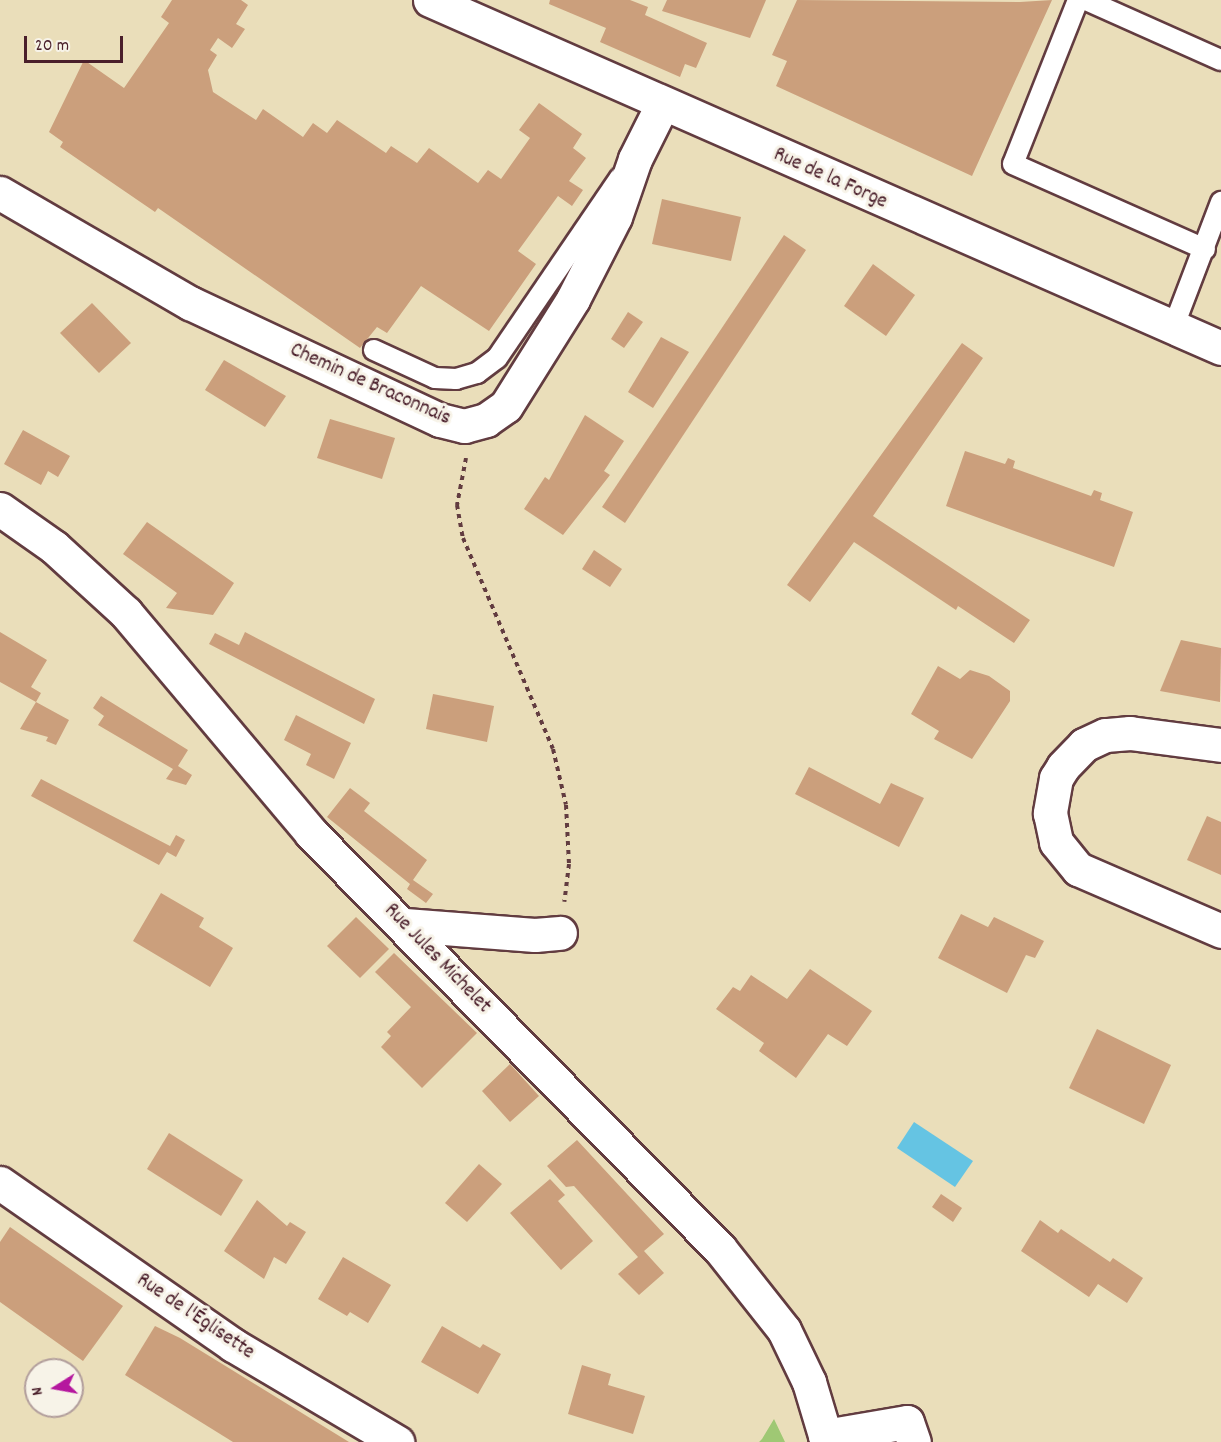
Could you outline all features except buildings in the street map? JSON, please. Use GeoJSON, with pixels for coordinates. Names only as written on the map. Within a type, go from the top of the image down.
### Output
{"type":"FeatureCollection","features":[{"type":"Feature","properties":{"kind":"main road","name":"Rue de la Forge"},"geometry":{"type":"LineString","coordinates":[[439,2],[662,105],[1221,348]]}},
{"type":"Feature","properties":{"kind":"main road","name":"Chemin de Braconnais"},"geometry":{"type":"LineString","coordinates":[[0,193],[190,303],[440,420],[464,426],[486,420],[506,406],[578,289],[615,216],[635,159],[662,105]]}},
{"type":"Feature","properties":{"kind":"main road","name":"Rue Jules Michelet"},"geometry":{"type":"LineString","coordinates":[[0,509],[54,547],[126,613],[311,833],[405,925],[747,1280],[800,1360],[826,1439]]}},
{"type":"Feature","properties":{"kind":"main road"},"geometry":{"type":"LineString","coordinates":[[1221,745],[1130,733],[1105,735],[1084,745],[1063,767],[1056,778],[1050,813],[1056,842],[1078,869],[1221,931]]}},
{"type":"Feature","properties":{"kind":"main road"},"geometry":{"type":"LineString","coordinates":[[405,925],[535,935],[560,933]]}},
{"type":"Feature","properties":{"kind":"main road","name":"Rue de l'Églisette"},"geometry":{"type":"LineString","coordinates":[[0,1184],[233,1344],[397,1442]]}},
{"type":"Feature","properties":{"kind":"main road"},"geometry":{"type":"LineString","coordinates":[[826,1439],[907,1422],[914,1442]]}},
{"type":"Feature","properties":{"kind":"lane"},"geometry":{"type":"LineString","coordinates":[[1078,0],[1013,164],[1205,249]]}},
{"type":"Feature","properties":{"kind":"lane"},"geometry":{"type":"LineString","coordinates":[[1086,0],[1221,60]]}},
{"type":"Feature","properties":{"kind":"lane"},"geometry":{"type":"LineString","coordinates":[[374,350],[435,378],[456,379],[477,373],[497,358],[601,202],[635,159]]}},
{"type":"Feature","properties":{"kind":"lane"},"geometry":{"type":"LineString","coordinates":[[1173,328],[1221,202]]}},
{"type":"Feature","properties":{"kind":"path"},"geometry":{"type":"LineString","coordinates":[[464,426],[466,468],[457,506],[463,538],[549,739],[566,805],[569,864],[560,933]]}},
{"type":"Feature","properties":{"kind":"green space"},"geometry":{"type":"Polygon","coordinates":[[[774,1419],[785,1442],[759,1442],[762,1439],[774,1419]]]}},
{"type":"Feature","properties":{"kind":"water"},"geometry":{"type":"Polygon","coordinates":[[[914,1122],[973,1161],[955,1187],[897,1148],[914,1122]]]}}]}
